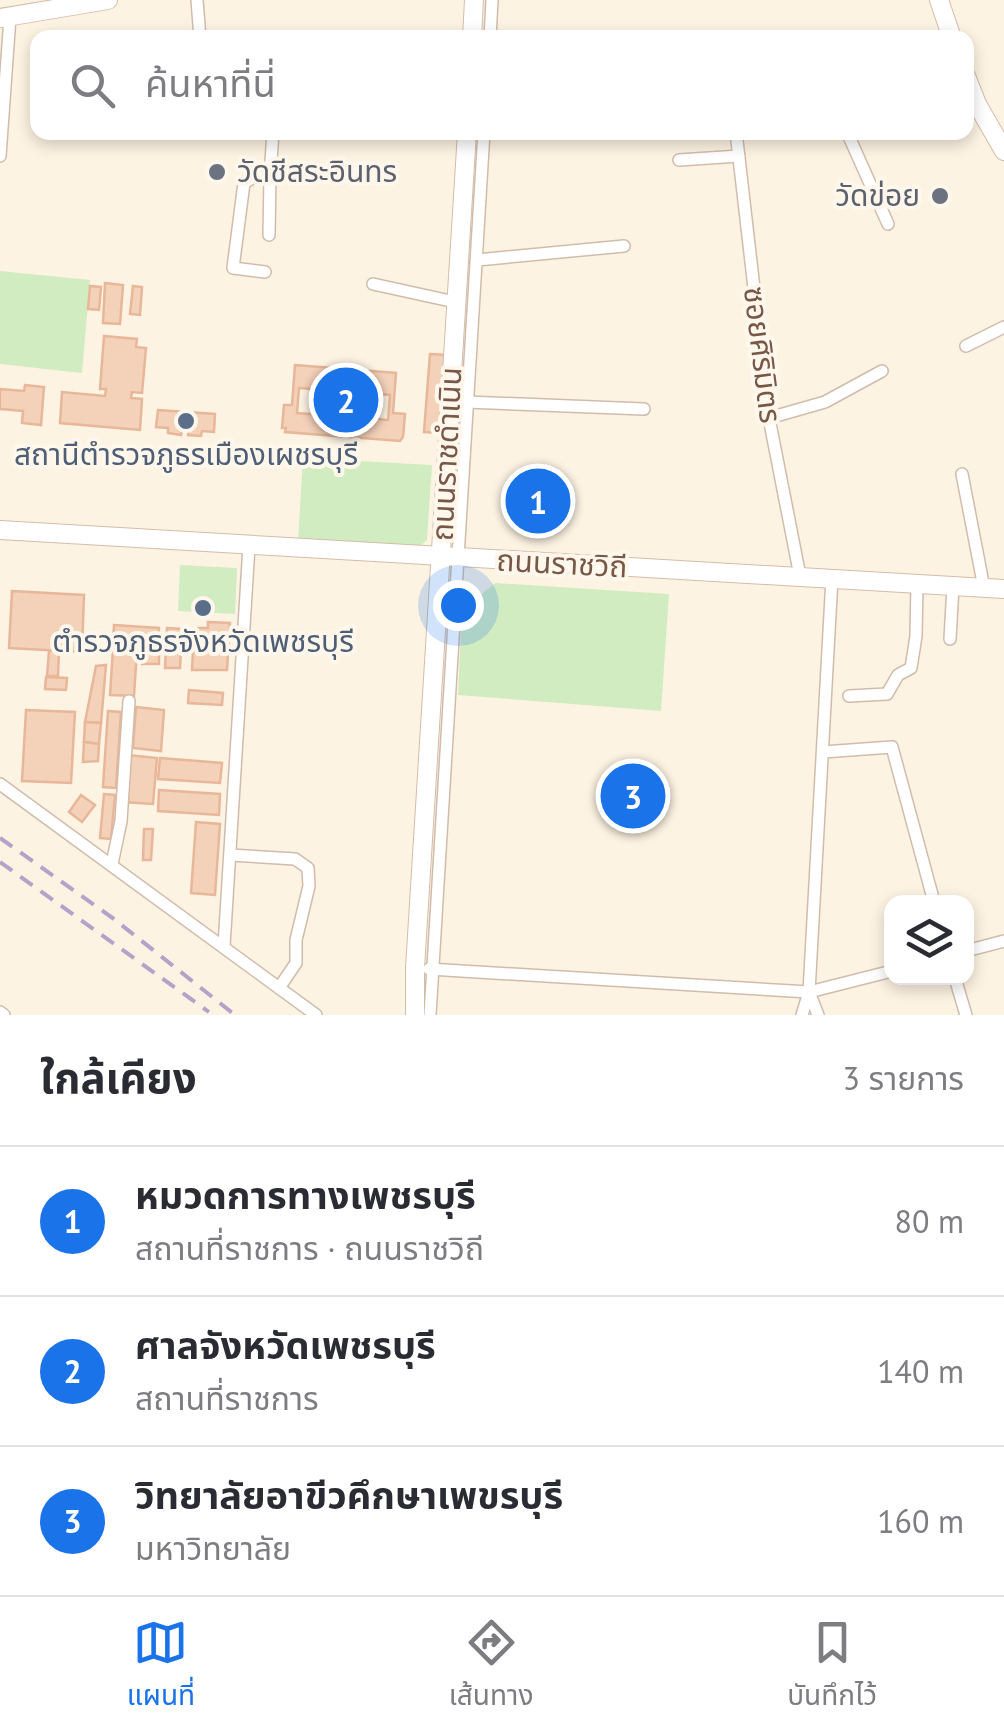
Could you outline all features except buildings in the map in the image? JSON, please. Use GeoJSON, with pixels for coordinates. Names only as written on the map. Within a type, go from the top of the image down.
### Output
{"type":"FeatureCollection","features":[{"type":"Feature","properties":{"kind":"main road"},"geometry":{"type":"LineString","coordinates":[[5,18],[108,0]]}},
{"type":"Feature","properties":{"kind":"main road"},"geometry":{"type":"LineString","coordinates":[[939,0],[949,30]]}},
{"type":"Feature","properties":{"kind":"main road"},"geometry":{"type":"LineString","coordinates":[[974,96],[1004,152]]}},
{"type":"Feature","properties":{"kind":"main road","name":"ถนนราชดำเนิน"},"geometry":{"type":"LineString","coordinates":[[415,1015],[424,968],[461,410],[455,302],[472,185],[468,140]]}},
{"type":"Feature","properties":{"kind":"main road","name":"ถนนราชวิถี"},"geometry":{"type":"LineString","coordinates":[[0,530],[1004,589]]}},
{"type":"Feature","properties":{"kind":"street"},"geometry":{"type":"LineString","coordinates":[[197,0],[199,30]]}},
{"type":"Feature","properties":{"kind":"street"},"geometry":{"type":"LineString","coordinates":[[477,19],[492,0]]}},
{"type":"Feature","properties":{"kind":"street"},"geometry":{"type":"LineString","coordinates":[[0,156],[5,18]]}},
{"type":"Feature","properties":{"kind":"street"},"geometry":{"type":"LineString","coordinates":[[269,235],[272,140]]}},
{"type":"Feature","properties":{"kind":"street"},"geometry":{"type":"LineString","coordinates":[[482,140],[472,185],[477,260],[461,410],[644,408]]}},
{"type":"Feature","properties":{"kind":"street","name":"ซอยศิริมิตร"},"geometry":{"type":"LineString","coordinates":[[737,140],[768,418],[800,576]]}},
{"type":"Feature","properties":{"kind":"street"},"geometry":{"type":"LineString","coordinates":[[850,140],[888,224]]}},
{"type":"Feature","properties":{"kind":"street"},"geometry":{"type":"LineString","coordinates":[[679,160],[738,156]]}},
{"type":"Feature","properties":{"kind":"street"},"geometry":{"type":"LineString","coordinates":[[265,272],[232,268],[244,183],[270,176]]}},
{"type":"Feature","properties":{"kind":"street"},"geometry":{"type":"LineString","coordinates":[[477,260],[624,246]]}},
{"type":"Feature","properties":{"kind":"street"},"geometry":{"type":"LineString","coordinates":[[373,284],[455,302]]}},
{"type":"Feature","properties":{"kind":"street"},"geometry":{"type":"LineString","coordinates":[[966,346],[1004,327]]}},
{"type":"Feature","properties":{"kind":"street"},"geometry":{"type":"LineString","coordinates":[[768,418],[825,402],[882,371]]}},
{"type":"Feature","properties":{"kind":"street"},"geometry":{"type":"LineString","coordinates":[[962,474],[984,588]]}},
{"type":"Feature","properties":{"kind":"street"},"geometry":{"type":"LineString","coordinates":[[224,946],[249,546]]}},
{"type":"Feature","properties":{"kind":"street"},"geometry":{"type":"LineString","coordinates":[[802,1015],[809,992],[832,578]]}},
{"type":"Feature","properties":{"kind":"street"},"geometry":{"type":"LineString","coordinates":[[848,696],[886,694],[898,676],[911,668],[917,584]]}},
{"type":"Feature","properties":{"kind":"street"},"geometry":{"type":"LineString","coordinates":[[950,638],[953,586]]}},
{"type":"Feature","properties":{"kind":"street"},"geometry":{"type":"LineString","coordinates":[[112,864],[119,840],[129,701]]}},
{"type":"Feature","properties":{"kind":"street"},"geometry":{"type":"LineString","coordinates":[[823,752],[892,747],[932,895]]}},
{"type":"Feature","properties":{"kind":"street"},"geometry":{"type":"LineString","coordinates":[[0,784],[316,1015]]}},
{"type":"Feature","properties":{"kind":"street"},"geometry":{"type":"LineString","coordinates":[[230,855],[295,859],[308,868],[309,886],[296,940],[296,963],[279,988]]}},
{"type":"Feature","properties":{"kind":"street"},"geometry":{"type":"LineString","coordinates":[[974,949],[1004,941]]}},
{"type":"Feature","properties":{"kind":"street"},"geometry":{"type":"LineString","coordinates":[[430,1015],[424,968],[809,992],[884,973]]}},
{"type":"Feature","properties":{"kind":"street"},"geometry":{"type":"LineString","coordinates":[[956,985],[966,1015]]}},
{"type":"Feature","properties":{"kind":"street"},"geometry":{"type":"LineString","coordinates":[[809,992],[818,1015]]}},
{"type":"Feature","properties":{"kind":"green space"},"geometry":{"type":"Polygon","coordinates":[[[0,271],[90,280],[82,373],[0,364],[0,271]]]}},
{"type":"Feature","properties":{"kind":"green space"},"geometry":{"type":"Polygon","coordinates":[[[303,458],[432,465],[427,540],[418,548],[298,541],[303,458]]]}},
{"type":"Feature","properties":{"kind":"green space"},"geometry":{"type":"Polygon","coordinates":[[[180,565],[237,568],[235,614],[178,611],[180,565]]]}},
{"type":"Feature","properties":{"kind":"green space"},"geometry":{"type":"Polygon","coordinates":[[[495,583],[669,594],[661,711],[458,695],[462,610],[495,583]]]}},
{"type":"Feature","properties":{"kind":"railway"},"geometry":{"type":"LineString","coordinates":[[0,838],[114,919],[235,1015]]}},
{"type":"Feature","properties":{"kind":"railway"},"geometry":{"type":"LineString","coordinates":[[0,862],[209,1012]]}},
{"type":"Feature","properties":{"kind":"place","name":"วัดชีสระอินทร"},"geometry":{"type":"Point","coordinates":[217,172]}},
{"type":"Feature","properties":{"kind":"place","name":"วัดข่อย"},"geometry":{"type":"Point","coordinates":[940,196]}},
{"type":"Feature","properties":{"kind":"place","name":"ศาลจังหวัดเพชรบุรี"},"geometry":{"type":"Point","coordinates":[346,400]}},
{"type":"Feature","properties":{"kind":"place","name":"สถานีตำรวจภูธรเมืองเผชรบุรี"},"geometry":{"type":"Point","coordinates":[186,421]}},
{"type":"Feature","properties":{"kind":"place","name":"หมวดการทางเพชรบุรี"},"geometry":{"type":"Point","coordinates":[538,501]}},
{"type":"Feature","properties":{"kind":"place","name":"ตำรวจภูธรจังหวัดเพชรบุรี"},"geometry":{"type":"Point","coordinates":[203,608]}},
{"type":"Feature","properties":{"kind":"place","name":"วิทยาลัยอาขีวคึกษาเพขรบุรี"},"geometry":{"type":"Point","coordinates":[633,796]}}]}
